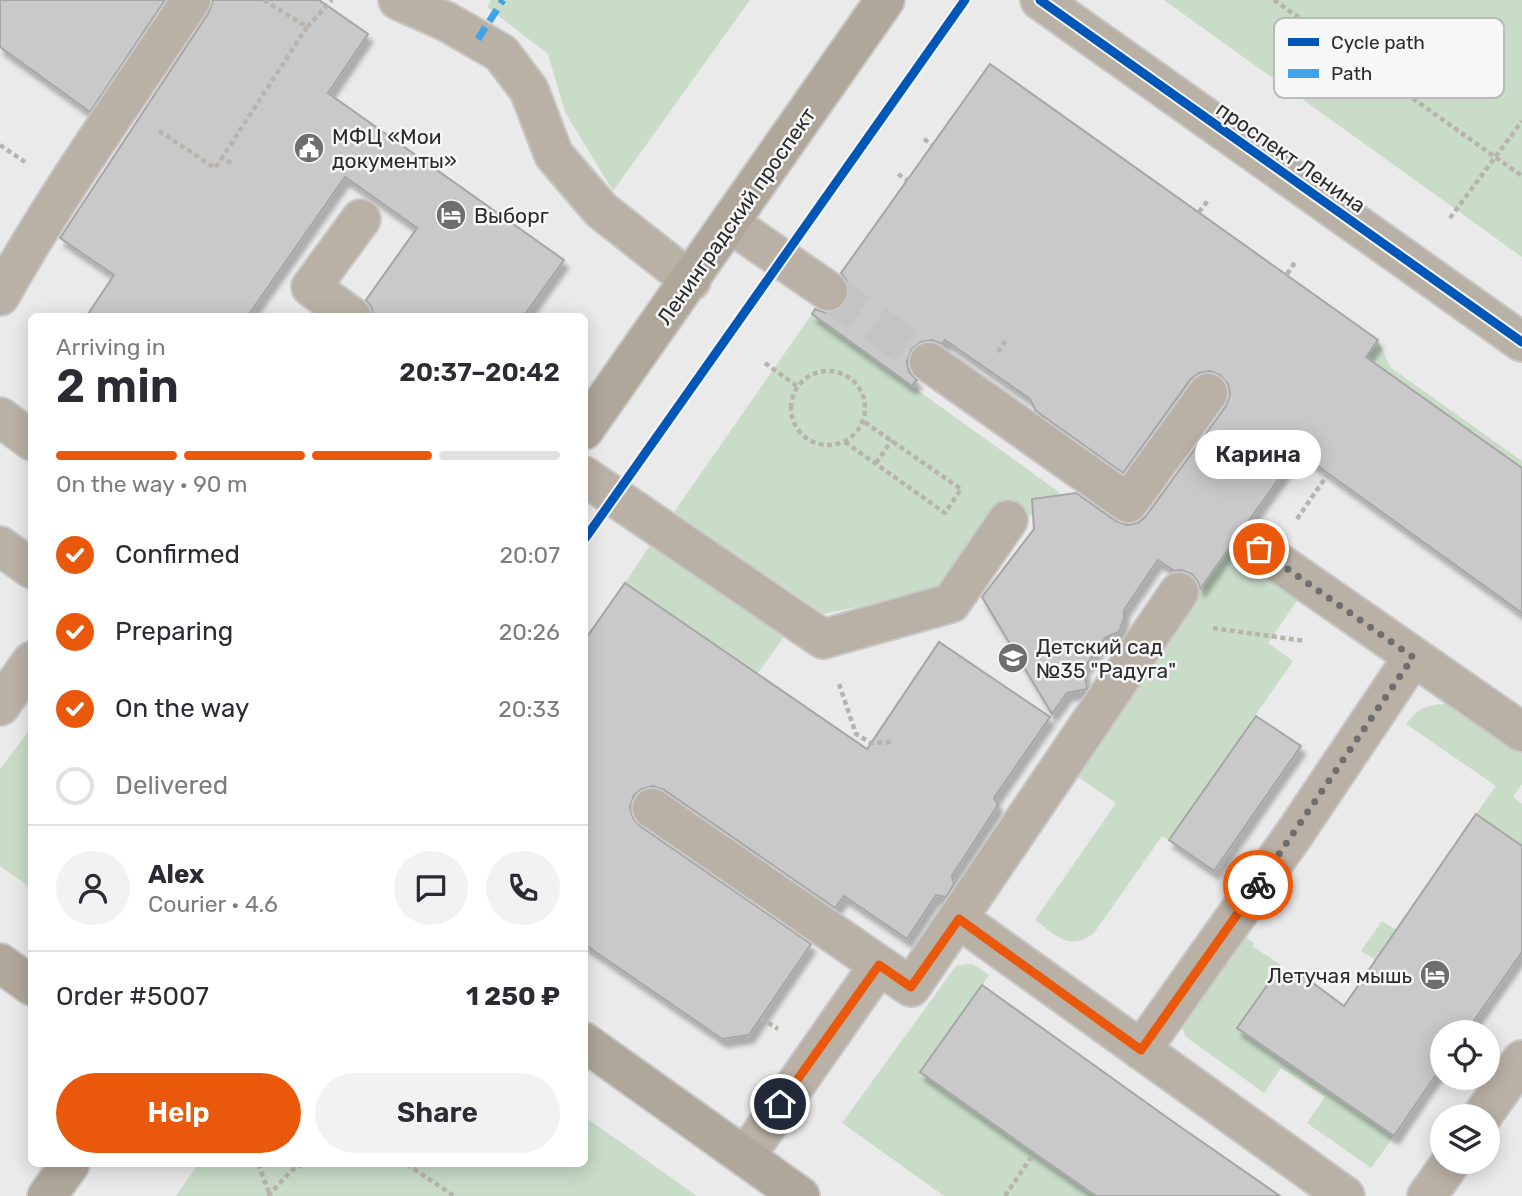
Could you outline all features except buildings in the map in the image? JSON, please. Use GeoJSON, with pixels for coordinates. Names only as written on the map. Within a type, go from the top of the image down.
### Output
{"type":"FeatureCollection","features":[{"type":"Feature","properties":{"kind":"main road","name":"Ленинградский проспект"},"geometry":{"type":"LineString","coordinates":[[588,424],[886,0]]}},
{"type":"Feature","properties":{"kind":"main road"},"geometry":{"type":"LineString","coordinates":[[0,964],[28,983]]}},
{"type":"Feature","properties":{"kind":"main road"},"geometry":{"type":"LineString","coordinates":[[588,1045],[800,1196]]}},
{"type":"Feature","properties":{"kind":"main road"},"geometry":{"type":"LineString","coordinates":[[47,1196],[67,1167]]}},
{"type":"Feature","properties":{"kind":"street"},"geometry":{"type":"LineString","coordinates":[[0,296],[12,246],[121,106],[191,0]]}},
{"type":"Feature","properties":{"kind":"street"},"geometry":{"type":"LineString","coordinates":[[398,0],[453,11],[501,52],[528,90],[554,155],[601,210],[691,281]]}},
{"type":"Feature","properties":{"kind":"street","name":"проспект Ленина"},"geometry":{"type":"LineString","coordinates":[[1041,0],[1522,342]]}},
{"type":"Feature","properties":{"kind":"street"},"geometry":{"type":"LineString","coordinates":[[347,313],[311,287],[361,219]]}},
{"type":"Feature","properties":{"kind":"street"},"geometry":{"type":"LineString","coordinates":[[731,224],[828,291]]}},
{"type":"Feature","properties":{"kind":"street"},"geometry":{"type":"LineString","coordinates":[[929,362],[1128,503],[1208,393]]}},
{"type":"Feature","properties":{"kind":"street"},"geometry":{"type":"LineString","coordinates":[[0,417],[28,438]]}},
{"type":"Feature","properties":{"kind":"street"},"geometry":{"type":"LineString","coordinates":[[588,479],[823,639],[951,603],[1007,520]]}},
{"type":"Feature","properties":{"kind":"street"},"geometry":{"type":"LineString","coordinates":[[0,546],[28,566]]}},
{"type":"Feature","properties":{"kind":"street"},"geometry":{"type":"LineString","coordinates":[[1259,549],[1522,732]]}},
{"type":"Feature","properties":{"kind":"street"},"geometry":{"type":"LineString","coordinates":[[652,808],[911,987],[1169,606]]}},
{"type":"Feature","properties":{"kind":"street"},"geometry":{"type":"LineString","coordinates":[[1141,1050],[1297,830],[1413,657]]}},
{"type":"Feature","properties":{"kind":"street"},"geometry":{"type":"LineString","coordinates":[[0,706],[28,667]]}},
{"type":"Feature","properties":{"kind":"street"},"geometry":{"type":"LineString","coordinates":[[959,919],[1345,1196]]}},
{"type":"Feature","properties":{"kind":"street"},"geometry":{"type":"LineString","coordinates":[[745,1157],[879,965]]}},
{"type":"Feature","properties":{"kind":"street"},"geometry":{"type":"LineString","coordinates":[[1491,1104],[1522,1060]]}},
{"type":"Feature","properties":{"kind":"street"},"geometry":{"type":"LineString","coordinates":[[1427,1196],[1443,1174]]}},
{"type":"Feature","properties":{"kind":"path"},"geometry":{"type":"LineString","coordinates":[[264,0],[307,27]]}},
{"type":"Feature","properties":{"kind":"path"},"geometry":{"type":"LineString","coordinates":[[121,106],[190,148],[215,168],[307,27],[332,0]]}},
{"type":"Feature","properties":{"kind":"path"},"geometry":{"type":"LineString","coordinates":[[1274,0],[1300,18]]}},
{"type":"Feature","properties":{"kind":"path"},"geometry":{"type":"LineString","coordinates":[[1413,98],[1522,176]]}},
{"type":"Feature","properties":{"kind":"path"},"geometry":{"type":"LineString","coordinates":[[1450,218],[1522,121]]}},
{"type":"Feature","properties":{"kind":"path"},"geometry":{"type":"LineString","coordinates":[[924,139],[932,145]]}},
{"type":"Feature","properties":{"kind":"path"},"geometry":{"type":"LineString","coordinates":[[222,158],[231,163]]}},
{"type":"Feature","properties":{"kind":"path"},"geometry":{"type":"LineString","coordinates":[[898,174],[907,180]]}},
{"type":"Feature","properties":{"kind":"path"},"geometry":{"type":"LineString","coordinates":[[1199,212],[1209,199]]}},
{"type":"Feature","properties":{"kind":"path"},"geometry":{"type":"LineString","coordinates":[[1287,274],[1296,261]]}},
{"type":"Feature","properties":{"kind":"path"},"geometry":{"type":"LineString","coordinates":[[765,363],[797,387]]}},
{"type":"Feature","properties":{"kind":"path"},"geometry":{"type":"LineString","coordinates":[[835,371],[854,381],[865,400],[863,421],[856,433],[845,442],[825,446],[806,439],[793,423],[790,404],[797,387],[814,373],[835,371]]}},
{"type":"Feature","properties":{"kind":"path"},"geometry":{"type":"LineString","coordinates":[[845,442],[945,513],[961,489],[863,421]]}},
{"type":"Feature","properties":{"kind":"path"},"geometry":{"type":"LineString","coordinates":[[876,463],[892,440]]}},
{"type":"Feature","properties":{"kind":"path"},"geometry":{"type":"LineString","coordinates":[[1169,606],[1307,642]]}},
{"type":"Feature","properties":{"kind":"path"},"geometry":{"type":"LineString","coordinates":[[823,639],[856,734],[871,743],[891,742]]}},
{"type":"Feature","properties":{"kind":"path"},"geometry":{"type":"LineString","coordinates":[[761,1018],[782,1031]]}},
{"type":"Feature","properties":{"kind":"path"},"geometry":{"type":"LineString","coordinates":[[1005,1196],[1034,1153]]}},
{"type":"Feature","properties":{"kind":"path"},"geometry":{"type":"LineString","coordinates":[[259,1167],[270,1195],[292,1170],[298,1167]]}},
{"type":"Feature","properties":{"kind":"path"},"geometry":{"type":"LineString","coordinates":[[411,1167],[454,1196]]}},
{"type":"Feature","properties":{"kind":"green space"},"geometry":{"type":"Polygon","coordinates":[[[491,0],[750,0],[613,191],[565,112],[548,54],[487,7],[491,0]]]}},
{"type":"Feature","properties":{"kind":"green space"},"geometry":{"type":"Polygon","coordinates":[[[1164,0],[1522,0],[1522,257],[1301,98],[1504,98],[1504,18],[1274,18],[1274,79],[1164,0]]]}},
{"type":"Feature","properties":{"kind":"green space"},"geometry":{"type":"Polygon","coordinates":[[[812,314],[1059,492],[1055,498],[1038,498],[1033,505],[1033,515],[1023,516],[946,588],[824,614],[674,512],[812,314]]]}},
{"type":"Feature","properties":{"kind":"green space"},"geometry":{"type":"Polygon","coordinates":[[[1378,340],[1390,367],[1522,461],[1522,468],[1366,357],[1378,340]]]}},
{"type":"Feature","properties":{"kind":"green space"},"geometry":{"type":"Polygon","coordinates":[[[1239,534],[1309,583],[1268,643],[1293,661],[1169,840],[1162,836],[1094,933],[1077,941],[1056,936],[1035,920],[1116,803],[1075,775],[1239,534]]]}},
{"type":"Feature","properties":{"kind":"green space"},"geometry":{"type":"Polygon","coordinates":[[[653,541],[787,633],[757,674],[625,583],[653,541]]]}},
{"type":"Feature","properties":{"kind":"green space"},"geometry":{"type":"Polygon","coordinates":[[[1444,704],[1464,710],[1522,750],[1522,784],[1513,797],[1522,804],[1522,846],[1476,814],[1496,786],[1406,724],[1422,709],[1444,704]]]}},
{"type":"Feature","properties":{"kind":"green space"},"geometry":{"type":"Polygon","coordinates":[[[28,732],[28,886],[0,866],[0,769],[28,732]]]}},
{"type":"Feature","properties":{"kind":"green space"},"geometry":{"type":"Polygon","coordinates":[[[1382,921],[1396,930],[1376,960],[1361,951],[1382,921]]]}},
{"type":"Feature","properties":{"kind":"green space"},"geometry":{"type":"Polygon","coordinates":[[[1242,935],[1254,943],[1252,946],[1281,965],[1238,1028],[1394,1136],[1371,1168],[1307,1123],[1325,1097],[1281,1068],[1264,1093],[1186,1037],[1180,1023],[1242,935]]]}},
{"type":"Feature","properties":{"kind":"green space"},"geometry":{"type":"Polygon","coordinates":[[[973,964],[989,975],[921,1072],[1096,1196],[944,1196],[842,1123],[956,966],[973,964]]]}},
{"type":"Feature","properties":{"kind":"green space"},"geometry":{"type":"Polygon","coordinates":[[[588,1119],[697,1196],[176,1196],[196,1167],[588,1167],[588,1119]]]}},
{"type":"Feature","properties":{"kind":"tunnel"},"geometry":{"type":"LineString","coordinates":[[828,291],[929,362]]}},
{"type":"Feature","properties":{"kind":"marked path"},"geometry":{"type":"LineString","coordinates":[[478,39],[503,0]]}},
{"type":"Feature","properties":{"kind":"cycle path"},"geometry":{"type":"LineString","coordinates":[[588,534],[965,0]]}},
{"type":"Feature","properties":{"kind":"cycle path"},"geometry":{"type":"LineString","coordinates":[[1040,0],[1522,342]]}},
{"type":"Feature","properties":{"kind":"way so far"},"geometry":{"type":"LineString","coordinates":[[1258,885],[1413,657],[1259,549]]}},
{"type":"Feature","properties":{"kind":"place","name":"МФЦ «Мои документы»"},"geometry":{"type":"Point","coordinates":[309,148]}},
{"type":"Feature","properties":{"kind":"place","name":"Выборг"},"geometry":{"type":"Point","coordinates":[451,215]}},
{"type":"Feature","properties":{"kind":"place","name":"Карина"},"geometry":{"type":"Point","coordinates":[1259,549]}},
{"type":"Feature","properties":{"kind":"place","name":"Детский сад №35 \"Радуга\""},"geometry":{"type":"Point","coordinates":[1013,658]}},
{"type":"Feature","properties":{"kind":"place","name":"Летучая мышь"},"geometry":{"type":"Point","coordinates":[1435,975]}},
{"type":"Feature","properties":{"kind":"route"},"geometry":{"type":"LineString","coordinates":[[780,1104],[879,965],[911,987],[959,919],[1141,1050],[1258,885]]}}]}
